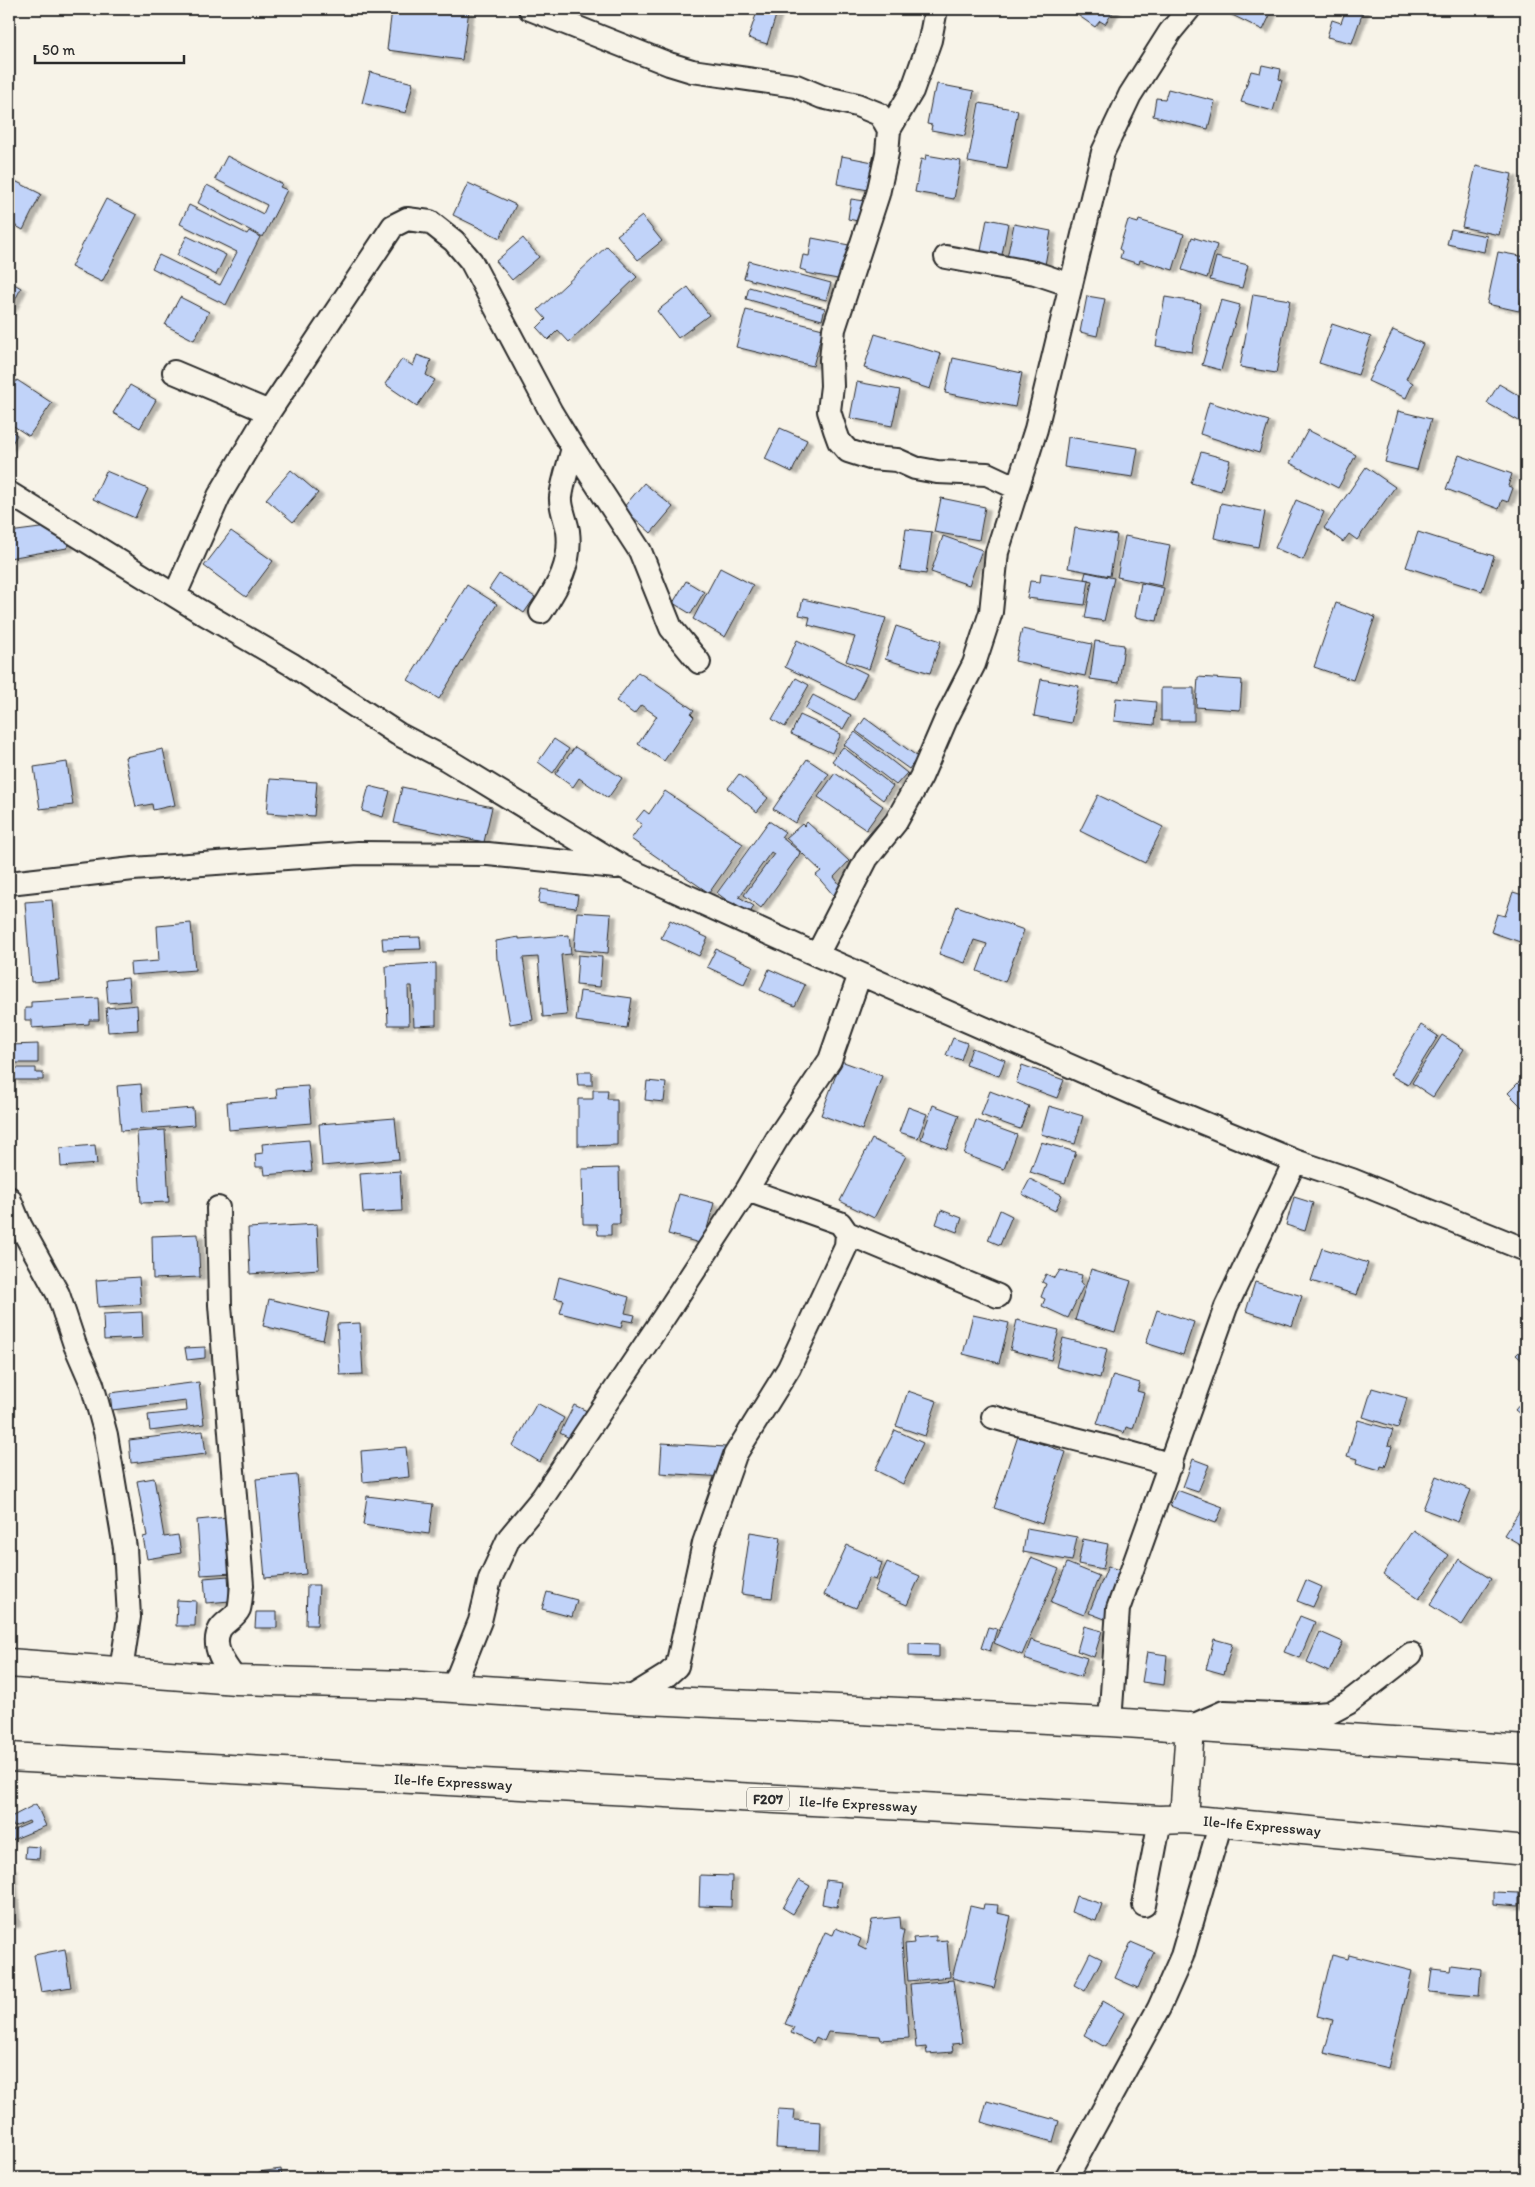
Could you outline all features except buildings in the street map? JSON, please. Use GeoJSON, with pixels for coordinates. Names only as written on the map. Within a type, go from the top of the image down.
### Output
{"type":"FeatureCollection","features":[{"type":"Feature","properties":{"kind":"main road"},"geometry":{"type":"LineString","coordinates":[[9,1663],[236,1680],[453,1688],[628,1699],[1110,1722],[1526,1750]]}},
{"type":"Feature","properties":{"kind":"main road"},"geometry":{"type":"LineString","coordinates":[[1172,1820],[1190,1727]]}},
{"type":"Feature","properties":{"kind":"main road","name":"Ile-Ife Expressway"},"geometry":{"type":"LineString","coordinates":[[11,1759],[1221,1822],[1526,1851]]}},
{"type":"Feature","properties":{"kind":"street"},"geometry":{"type":"LineString","coordinates":[[530,9],[684,69],[796,86],[822,97],[857,105],[879,114],[889,130]]}},
{"type":"Feature","properties":{"kind":"street"},"geometry":{"type":"LineString","coordinates":[[936,9],[930,40],[912,91],[889,130],[887,153],[878,194],[834,329],[829,411],[839,441],[848,451],[870,458],[897,460],[915,468],[937,472],[987,474],[1017,488]]}},
{"type":"Feature","properties":{"kind":"street"},"geometry":{"type":"LineString","coordinates":[[817,956],[867,858],[896,822],[921,778],[946,719],[974,664],[990,612],[997,552],[1036,428],[1104,152],[1130,95],[1170,32],[1189,9]]}},
{"type":"Feature","properties":{"kind":"street"},"geometry":{"type":"LineString","coordinates":[[175,595],[219,496],[269,412],[336,313],[382,240],[393,226],[407,219],[430,222],[454,240],[471,261],[551,412],[640,550],[670,628],[699,662]]}},
{"type":"Feature","properties":{"kind":"street"},"geometry":{"type":"LineString","coordinates":[[946,257],[1035,273],[1071,285]]}},
{"type":"Feature","properties":{"kind":"street"},"geometry":{"type":"LineString","coordinates":[[174,372],[269,412]]}},
{"type":"Feature","properties":{"kind":"street"},"geometry":{"type":"LineString","coordinates":[[541,612],[557,588],[569,554],[568,531],[561,498],[573,448]]}},
{"type":"Feature","properties":{"kind":"street"},"geometry":{"type":"LineString","coordinates":[[9,493],[291,664],[398,734],[446,759],[623,867],[817,956],[1026,1048],[1295,1161],[1352,1180],[1526,1250]]}},
{"type":"Feature","properties":{"kind":"street"},"geometry":{"type":"LineString","coordinates":[[9,883],[133,869],[358,853],[488,854],[623,867]]}},
{"type":"Feature","properties":{"kind":"street"},"geometry":{"type":"LineString","coordinates":[[453,1688],[480,1621],[490,1579],[509,1538],[543,1497],[747,1190],[776,1139],[830,1060],[860,974]]}},
{"type":"Feature","properties":{"kind":"street"},"geometry":{"type":"LineString","coordinates":[[1110,1722],[1118,1609],[1226,1307],[1295,1161]]}},
{"type":"Feature","properties":{"kind":"street"},"geometry":{"type":"LineString","coordinates":[[747,1190],[840,1224],[847,1233],[998,1296]]}},
{"type":"Feature","properties":{"kind":"street"},"geometry":{"type":"LineString","coordinates":[[9,1198],[20,1226],[58,1294],[75,1345],[92,1384],[106,1434],[125,1548],[129,1617],[121,1671]]}},
{"type":"Feature","properties":{"kind":"street"},"geometry":{"type":"LineString","coordinates":[[218,1208],[220,1305],[242,1585],[239,1609],[231,1620],[220,1629],[218,1644],[221,1660],[236,1680]]}},
{"type":"Feature","properties":{"kind":"street"},"geometry":{"type":"LineString","coordinates":[[628,1699],[667,1675],[677,1666],[704,1543],[734,1455],[789,1368],[846,1246],[847,1233]]}},
{"type":"Feature","properties":{"kind":"street"},"geometry":{"type":"LineString","coordinates":[[993,1417],[1027,1427],[1126,1450],[1171,1465]]}},
{"type":"Feature","properties":{"kind":"street"},"geometry":{"type":"LineString","coordinates":[[1190,1727],[1224,1712],[1305,1715],[1329,1713],[1348,1703],[1411,1654]]}},
{"type":"Feature","properties":{"kind":"street"},"geometry":{"type":"LineString","coordinates":[[1144,1905],[1172,1820]]}},
{"type":"Feature","properties":{"kind":"street"},"geometry":{"type":"LineString","coordinates":[[1066,2178],[1159,2008],[1182,1956],[1221,1822]]}}]}
